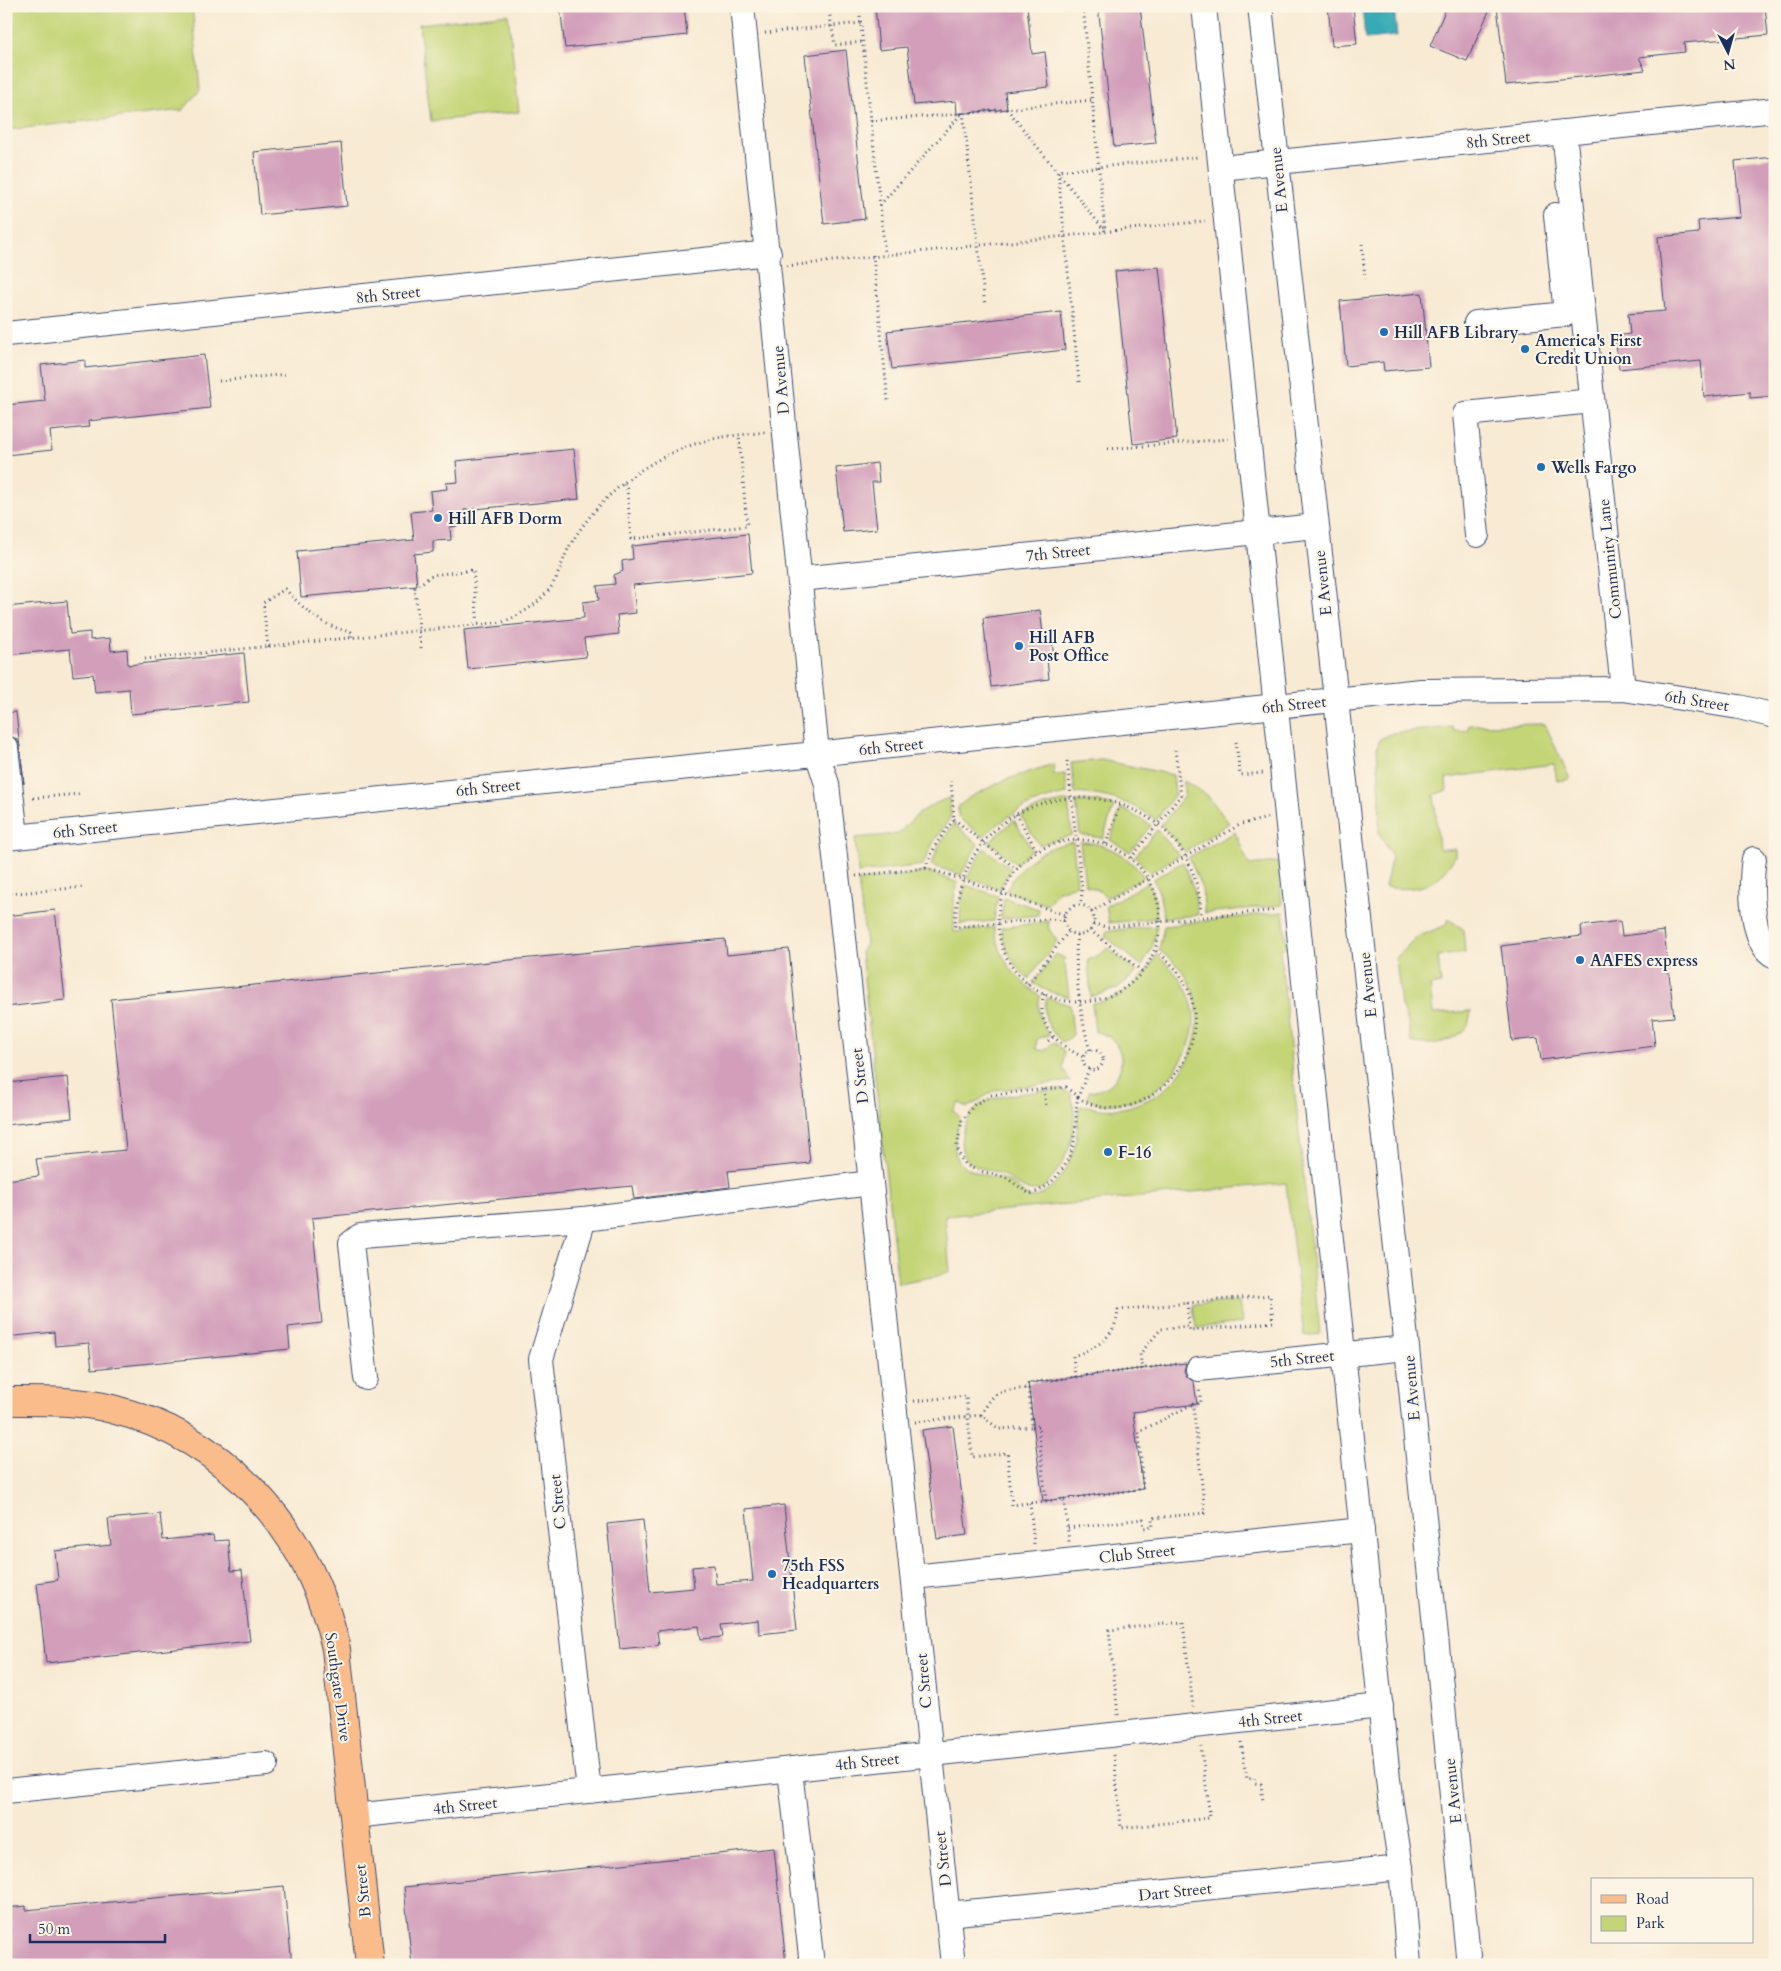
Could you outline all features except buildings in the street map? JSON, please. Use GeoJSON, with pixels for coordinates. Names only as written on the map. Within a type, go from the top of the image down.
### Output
{"type":"FeatureCollection","features":[{"type":"Feature","properties":{"kind":"main road","name":"Southgate Drive"},"geometry":{"type":"LineString","coordinates":[[6,1401],[91,1405],[118,1410],[154,1422],[194,1442],[216,1457],[243,1479],[271,1509],[302,1555],[330,1623],[339,1668],[354,1816]]}},
{"type":"Feature","properties":{"kind":"main road","name":"B Street"},"geometry":{"type":"LineString","coordinates":[[354,1816],[370,1965]]}},
{"type":"Feature","properties":{"kind":"street","name":"D Avenue"},"geometry":{"type":"LineString","coordinates":[[742,6],[818,753]]}},
{"type":"Feature","properties":{"kind":"street"},"geometry":{"type":"LineString","coordinates":[[1204,6],[1380,1706],[1401,1868],[1409,1965]]}},
{"type":"Feature","properties":{"kind":"street","name":"E Avenue"},"geometry":{"type":"LineString","coordinates":[[1260,6],[1407,1348],[1469,1965]]}},
{"type":"Feature","properties":{"kind":"street","name":"8th Street"},"geometry":{"type":"LineString","coordinates":[[1220,161],[1276,162],[1775,110]]}},
{"type":"Feature","properties":{"kind":"street","name":"Community Lane"},"geometry":{"type":"LineString","coordinates":[[1564,132],[1569,174],[1574,313],[1592,401],[1623,688]]}},
{"type":"Feature","properties":{"kind":"street","name":"8th Street"},"geometry":{"type":"LineString","coordinates":[[6,334],[769,260]]}},
{"type":"Feature","properties":{"kind":"street"},"geometry":{"type":"LineString","coordinates":[[1476,323],[1574,313]]}},
{"type":"Feature","properties":{"kind":"street"},"geometry":{"type":"LineString","coordinates":[[1476,535],[1465,414],[1592,401]]}},
{"type":"Feature","properties":{"kind":"street","name":"7th Street"},"geometry":{"type":"LineString","coordinates":[[800,578],[1316,526]]}},
{"type":"Feature","properties":{"kind":"street","name":"6th Street"},"geometry":{"type":"LineString","coordinates":[[11,837],[1421,691],[1623,688],[1739,707],[1775,716]]}},
{"type":"Feature","properties":{"kind":"street"},"geometry":{"type":"LineString","coordinates":[[6,748],[11,837]]}},
{"type":"Feature","properties":{"kind":"street","name":"D Street"},"geometry":{"type":"LineString","coordinates":[[818,753],[827,784],[871,1183],[902,1400]]}},
{"type":"Feature","properties":{"kind":"street"},"geometry":{"type":"LineString","coordinates":[[1754,859],[1751,875],[1757,933],[1761,946],[1768,954],[1775,956]]}},
{"type":"Feature","properties":{"kind":"street"},"geometry":{"type":"LineString","coordinates":[[366,1378],[351,1243],[360,1236],[584,1219],[871,1183]]}},
{"type":"Feature","properties":{"kind":"street","name":"C Street"},"geometry":{"type":"LineString","coordinates":[[584,1219],[541,1359],[589,1792]]}},
{"type":"Feature","properties":{"kind":"street","name":"5th Street"},"geometry":{"type":"LineString","coordinates":[[1198,1368],[1407,1348]]}},
{"type":"Feature","properties":{"kind":"street","name":"C Street"},"geometry":{"type":"LineString","coordinates":[[902,1400],[913,1577],[930,1754]]}},
{"type":"Feature","properties":{"kind":"street","name":"Club Street"},"geometry":{"type":"LineString","coordinates":[[913,1577],[1362,1530]]}},
{"type":"Feature","properties":{"kind":"street","name":"4th Street"},"geometry":{"type":"LineString","coordinates":[[354,1816],[1380,1706]]}},
{"type":"Feature","properties":{"kind":"street","name":"D Street"},"geometry":{"type":"LineString","coordinates":[[930,1754],[953,1965]]}},
{"type":"Feature","properties":{"kind":"street"},"geometry":{"type":"LineString","coordinates":[[6,1791],[266,1764]]}},
{"type":"Feature","properties":{"kind":"street"},"geometry":{"type":"LineString","coordinates":[[790,1770],[812,1965]]}},
{"type":"Feature","properties":{"kind":"street","name":"Dart Street"},"geometry":{"type":"LineString","coordinates":[[948,1914],[1401,1868]]}},
{"type":"Feature","properties":{"kind":"path"},"geometry":{"type":"LineString","coordinates":[[828,6],[835,46],[863,42]]}},
{"type":"Feature","properties":{"kind":"path"},"geometry":{"type":"LineString","coordinates":[[860,6],[885,254]]}},
{"type":"Feature","properties":{"kind":"path"},"geometry":{"type":"LineString","coordinates":[[1083,6],[1105,231]]}},
{"type":"Feature","properties":{"kind":"path"},"geometry":{"type":"LineString","coordinates":[[745,35],[861,23]]}},
{"type":"Feature","properties":{"kind":"path"},"geometry":{"type":"LineString","coordinates":[[871,121],[1092,100]]}},
{"type":"Feature","properties":{"kind":"path"},"geometry":{"type":"LineString","coordinates":[[1007,109],[1105,231]]}},
{"type":"Feature","properties":{"kind":"path"},"geometry":{"type":"LineString","coordinates":[[880,205],[964,112]]}},
{"type":"Feature","properties":{"kind":"path"},"geometry":{"type":"LineString","coordinates":[[964,112],[985,306]]}},
{"type":"Feature","properties":{"kind":"path"},"geometry":{"type":"LineString","coordinates":[[1058,171],[1220,161]]}},
{"type":"Feature","properties":{"kind":"path"},"geometry":{"type":"LineString","coordinates":[[1058,171],[1079,382]]}},
{"type":"Feature","properties":{"kind":"path"},"geometry":{"type":"LineString","coordinates":[[769,260],[885,254],[1226,218]]}},
{"type":"Feature","properties":{"kind":"path"},"geometry":{"type":"LineString","coordinates":[[1362,244],[1365,279]]}},
{"type":"Feature","properties":{"kind":"path"},"geometry":{"type":"LineString","coordinates":[[873,255],[888,401]]}},
{"type":"Feature","properties":{"kind":"path"},"geometry":{"type":"LineString","coordinates":[[219,381],[288,374]]}},
{"type":"Feature","properties":{"kind":"path"},"geometry":{"type":"LineString","coordinates":[[145,659],[503,622],[516,617],[535,604],[553,585],[571,543],[586,522],[624,484],[647,466],[688,446],[739,435],[771,432]]}},
{"type":"Feature","properties":{"kind":"path"},"geometry":{"type":"LineString","coordinates":[[624,484],[627,489],[631,539],[747,526],[739,435]]}},
{"type":"Feature","properties":{"kind":"path"},"geometry":{"type":"LineString","coordinates":[[1108,449],[1249,437]]}},
{"type":"Feature","properties":{"kind":"path"},"geometry":{"type":"LineString","coordinates":[[421,648],[415,588],[432,575],[473,570],[478,624]]}},
{"type":"Feature","properties":{"kind":"path"},"geometry":{"type":"LineString","coordinates":[[268,647],[263,604],[285,589],[314,619],[333,628],[351,632],[352,638]]}},
{"type":"Feature","properties":{"kind":"path"},"geometry":{"type":"LineString","coordinates":[[1236,742],[1240,775],[1270,773]]}},
{"type":"Feature","properties":{"kind":"path"},"geometry":{"type":"LineString","coordinates":[[1131,858],[1181,795],[1175,750]]}},
{"type":"Feature","properties":{"kind":"path"},"geometry":{"type":"LineString","coordinates":[[1067,761],[1082,889],[1081,905]]}},
{"type":"Feature","properties":{"kind":"path"},"geometry":{"type":"LineString","coordinates":[[924,868],[936,844],[954,819],[951,781]]}},
{"type":"Feature","properties":{"kind":"path"},"geometry":{"type":"LineString","coordinates":[[27,799],[79,794]]}},
{"type":"Feature","properties":{"kind":"path"},"geometry":{"type":"LineString","coordinates":[[1064,920],[1048,919],[998,925],[955,927],[956,909],[962,879],[972,859],[997,828],[1016,814],[1039,804],[1072,797],[1091,798],[1120,804],[1157,825],[1185,857],[1198,892],[1201,918]]}},
{"type":"Feature","properties":{"kind":"path"},"geometry":{"type":"LineString","coordinates":[[1106,844],[1120,804]]}},
{"type":"Feature","properties":{"kind":"path"},"geometry":{"type":"LineString","coordinates":[[1016,814],[1037,851]]}},
{"type":"Feature","properties":{"kind":"path"},"geometry":{"type":"LineString","coordinates":[[1092,912],[1241,824],[1275,817]]}},
{"type":"Feature","properties":{"kind":"path"},"geometry":{"type":"LineString","coordinates":[[954,819],[1016,869]]}},
{"type":"Feature","properties":{"kind":"path"},"geometry":{"type":"LineString","coordinates":[[1077,839],[1106,844],[1131,858],[1149,878],[1159,903],[1161,923],[1156,950],[1143,972],[1117,993],[1096,1000],[1081,1002],[1060,1000],[1044,994],[1028,984],[1013,968],[1005,955],[998,925],[1002,894],[1016,869],[1037,851],[1057,842],[1077,839]]}},
{"type":"Feature","properties":{"kind":"path"},"geometry":{"type":"LineString","coordinates":[[852,876],[924,868],[962,879],[1065,915]]}},
{"type":"Feature","properties":{"kind":"path"},"geometry":{"type":"LineString","coordinates":[[6,894],[84,887]]}},
{"type":"Feature","properties":{"kind":"path"},"geometry":{"type":"LineString","coordinates":[[1081,905],[1092,912],[1093,924],[1090,930],[1077,935],[1069,931],[1064,920],[1069,908],[1081,905]]}},
{"type":"Feature","properties":{"kind":"path"},"geometry":{"type":"LineString","coordinates":[[1093,924],[1108,927],[1161,923],[1285,909]]}},
{"type":"Feature","properties":{"kind":"path"},"geometry":{"type":"LineString","coordinates":[[1090,930],[1143,972]]}},
{"type":"Feature","properties":{"kind":"path"},"geometry":{"type":"LineString","coordinates":[[1028,984],[1069,931]]}},
{"type":"Feature","properties":{"kind":"path"},"geometry":{"type":"LineString","coordinates":[[1077,935],[1076,960],[1090,1051]]}},
{"type":"Feature","properties":{"kind":"path"},"geometry":{"type":"LineString","coordinates":[[1089,1069],[1078,1096],[1073,1148],[1063,1167],[1049,1186],[1030,1194],[1024,1192],[1012,1181],[966,1165],[960,1157],[958,1133],[962,1121],[974,1105],[991,1096],[1066,1087],[1078,1096],[1094,1106],[1108,1107],[1139,1101],[1166,1085],[1179,1069],[1188,1053],[1194,1038],[1195,1022],[1192,998],[1180,974],[1156,950]]}},
{"type":"Feature","properties":{"kind":"path"},"geometry":{"type":"LineString","coordinates":[[1044,994],[1042,1015],[1044,1024],[1053,1037],[1065,1048],[1083,1057]]}},
{"type":"Feature","properties":{"kind":"path"},"geometry":{"type":"LineString","coordinates":[[1048,1041],[1053,1037]]}},
{"type":"Feature","properties":{"kind":"path"},"geometry":{"type":"LineString","coordinates":[[1083,1057],[1090,1051],[1098,1052],[1102,1060],[1099,1068],[1089,1069]]}},
{"type":"Feature","properties":{"kind":"path"},"geometry":{"type":"LineString","coordinates":[[1083,1057],[1084,1064],[1089,1069]]}},
{"type":"Feature","properties":{"kind":"path"},"geometry":{"type":"LineString","coordinates":[[1044,1089],[1046,1107]]}},
{"type":"Feature","properties":{"kind":"path"},"geometry":{"type":"LineString","coordinates":[[1075,1377],[1073,1356],[1087,1351],[1105,1340],[1116,1325],[1118,1310],[1187,1303],[1270,1295],[1273,1322],[1190,1331],[1187,1303]]}},
{"type":"Feature","properties":{"kind":"path"},"geometry":{"type":"LineString","coordinates":[[1142,1370],[1140,1354],[1160,1330],[1189,1326]]}},
{"type":"Feature","properties":{"kind":"path"},"geometry":{"type":"LineString","coordinates":[[902,1400],[966,1396],[972,1457],[1007,1453],[1012,1505],[1064,1499],[1142,1489],[1139,1432],[1193,1404],[1201,1403],[1197,1363],[1192,1362],[1142,1370],[1028,1383],[1032,1427]]}},
{"type":"Feature","properties":{"kind":"path"},"geometry":{"type":"LineString","coordinates":[[981,1415],[991,1397],[997,1392],[1027,1388]]}},
{"type":"Feature","properties":{"kind":"path"},"geometry":{"type":"LineString","coordinates":[[1068,1528],[1143,1519],[1144,1528],[1153,1527],[1152,1518],[1204,1512],[1193,1404]]}},
{"type":"Feature","properties":{"kind":"path"},"geometry":{"type":"LineString","coordinates":[[913,1422],[981,1415],[999,1429],[1038,1426],[1046,1501]]}},
{"type":"Feature","properties":{"kind":"path"},"geometry":{"type":"LineString","coordinates":[[1064,1499],[1070,1544]]}},
{"type":"Feature","properties":{"kind":"path"},"geometry":{"type":"LineString","coordinates":[[1030,1503],[1035,1552]]}},
{"type":"Feature","properties":{"kind":"path"},"geometry":{"type":"LineString","coordinates":[[1118,1715],[1109,1630],[1183,1622],[1193,1707]]}},
{"type":"Feature","properties":{"kind":"path"},"geometry":{"type":"LineString","coordinates":[[1242,1742],[1247,1779],[1254,1778],[1255,1783],[1260,1784],[1263,1802]]}},
{"type":"Feature","properties":{"kind":"path"},"geometry":{"type":"LineString","coordinates":[[1114,1755],[1121,1828],[1210,1818],[1201,1746]]}},
{"type":"Feature","properties":{"kind":"green space"},"geometry":{"type":"Polygon","coordinates":[[[6,6],[192,6],[200,90],[183,110],[6,130],[6,6]]]}},
{"type":"Feature","properties":{"kind":"green space"},"geometry":{"type":"Polygon","coordinates":[[[508,14],[519,112],[431,121],[419,24],[508,14]]]}},
{"type":"Feature","properties":{"kind":"green space"},"geometry":{"type":"Polygon","coordinates":[[[1545,724],[1570,779],[1557,781],[1554,764],[1446,778],[1447,790],[1434,795],[1439,849],[1455,849],[1455,856],[1442,874],[1427,885],[1408,888],[1385,887],[1392,856],[1379,833],[1380,797],[1377,748],[1380,739],[1393,733],[1452,727],[1454,731],[1467,730],[1469,725],[1545,724]]]}},
{"type":"Feature","properties":{"kind":"green space"},"geometry":{"type":"Polygon","coordinates":[[[1102,760],[1173,775],[1175,794],[1156,820],[1137,808],[1118,800],[1098,795],[1075,793],[1071,763],[1102,760]]]}},
{"type":"Feature","properties":{"kind":"green space"},"geometry":{"type":"Polygon","coordinates":[[[1053,764],[1054,775],[1065,774],[1067,794],[1043,800],[1022,809],[1002,821],[983,837],[958,817],[958,807],[970,797],[1005,780],[1053,764]]]}},
{"type":"Feature","properties":{"kind":"green space"},"geometry":{"type":"Polygon","coordinates":[[[1184,781],[1207,795],[1229,823],[1185,852],[1161,825],[1184,796],[1184,781]]]}},
{"type":"Feature","properties":{"kind":"green space"},"geometry":{"type":"Polygon","coordinates":[[[949,798],[951,816],[933,843],[923,865],[858,873],[855,838],[899,834],[921,812],[949,798]]]}},
{"type":"Feature","properties":{"kind":"green space"},"geometry":{"type":"Polygon","coordinates":[[[1068,801],[1072,835],[1039,845],[1021,816],[1043,806],[1068,801]]]}},
{"type":"Feature","properties":{"kind":"green space"},"geometry":{"type":"Polygon","coordinates":[[[1076,801],[1095,801],[1114,806],[1103,838],[1080,835],[1076,801]]]}},
{"type":"Feature","properties":{"kind":"green space"},"geometry":{"type":"Polygon","coordinates":[[[1121,808],[1151,825],[1130,852],[1110,840],[1121,808]]]}},
{"type":"Feature","properties":{"kind":"green space"},"geometry":{"type":"Polygon","coordinates":[[[1014,820],[1032,849],[1016,864],[989,842],[1014,820]]]}},
{"type":"Feature","properties":{"kind":"green space"},"geometry":{"type":"Polygon","coordinates":[[[954,824],[978,844],[961,875],[931,865],[939,845],[954,824]]]}},
{"type":"Feature","properties":{"kind":"green space"},"geometry":{"type":"Polygon","coordinates":[[[1157,830],[1179,855],[1150,873],[1135,856],[1157,830]]]}},
{"type":"Feature","properties":{"kind":"green space"},"geometry":{"type":"Polygon","coordinates":[[[1235,832],[1249,865],[1278,862],[1282,905],[1205,913],[1202,889],[1189,857],[1235,832]]]}},
{"type":"Feature","properties":{"kind":"green space"},"geometry":{"type":"Polygon","coordinates":[[[1073,842],[1077,884],[1057,892],[1047,905],[1006,891],[1018,872],[1033,858],[1051,848],[1073,842]]]}},
{"type":"Feature","properties":{"kind":"green space"},"geometry":{"type":"Polygon","coordinates":[[[1080,842],[1099,845],[1116,852],[1131,862],[1144,877],[1106,898],[1098,890],[1085,885],[1080,842]]]}},
{"type":"Feature","properties":{"kind":"green space"},"geometry":{"type":"Polygon","coordinates":[[[984,848],[1011,869],[1000,889],[967,878],[984,848]]]}},
{"type":"Feature","properties":{"kind":"green space"},"geometry":{"type":"Polygon","coordinates":[[[1183,862],[1194,890],[1198,915],[1164,918],[1159,892],[1153,879],[1183,862]]]}},
{"type":"Feature","properties":{"kind":"green space"},"geometry":{"type":"Polygon","coordinates":[[[930,872],[958,883],[954,898],[954,932],[994,927],[1000,949],[1010,967],[1023,982],[1040,996],[1040,1017],[1049,1035],[1037,1039],[1036,1049],[1044,1051],[1054,1042],[1064,1051],[1063,1068],[1070,1081],[995,1090],[967,1108],[959,1102],[953,1111],[960,1117],[955,1150],[961,1163],[978,1173],[1010,1182],[1031,1198],[1049,1189],[1068,1164],[1076,1144],[1078,1116],[1081,1106],[1085,1105],[1099,1109],[1123,1108],[1147,1100],[1162,1091],[1175,1079],[1193,1048],[1197,1031],[1195,996],[1182,971],[1159,950],[1164,926],[1283,912],[1287,948],[1280,949],[1320,1334],[1304,1336],[1286,1183],[945,1216],[950,1271],[937,1276],[898,1283],[861,952],[866,944],[858,881],[930,872]]]}},
{"type":"Feature","properties":{"kind":"green space"},"geometry":{"type":"Polygon","coordinates":[[[1148,882],[1155,900],[1157,918],[1109,923],[1106,906],[1148,882]]]}},
{"type":"Feature","properties":{"kind":"green space"},"geometry":{"type":"Polygon","coordinates":[[[965,885],[998,896],[994,921],[960,924],[961,903],[965,885]]]}},
{"type":"Feature","properties":{"kind":"green space"},"geometry":{"type":"Polygon","coordinates":[[[1004,898],[1039,909],[1038,915],[1001,919],[1004,898]]]}},
{"type":"Feature","properties":{"kind":"green space"},"geometry":{"type":"Polygon","coordinates":[[[1448,919],[1463,929],[1465,953],[1438,956],[1441,984],[1430,986],[1433,1014],[1471,1011],[1468,1026],[1456,1036],[1442,1042],[1427,1044],[1411,1042],[1408,1023],[1401,1006],[1396,958],[1415,938],[1446,925],[1448,919]]]}},
{"type":"Feature","properties":{"kind":"green space"},"geometry":{"type":"Polygon","coordinates":[[[1048,921],[1049,929],[1057,941],[1028,979],[1010,955],[1004,942],[1001,928],[1048,921]]]}},
{"type":"Feature","properties":{"kind":"green space"},"geometry":{"type":"Polygon","coordinates":[[[1157,926],[1152,948],[1142,966],[1105,936],[1107,931],[1157,926]]]}},
{"type":"Feature","properties":{"kind":"green space"},"geometry":{"type":"Polygon","coordinates":[[[1108,948],[1137,972],[1116,989],[1091,997],[1088,960],[1101,954],[1108,948]]]}},
{"type":"Feature","properties":{"kind":"green space"},"geometry":{"type":"Polygon","coordinates":[[[1056,954],[1064,958],[1069,997],[1050,992],[1033,983],[1056,954]]]}},
{"type":"Feature","properties":{"kind":"green space"},"geometry":{"type":"Polygon","coordinates":[[[1157,955],[1177,976],[1191,1001],[1194,1015],[1193,1030],[1183,1058],[1164,1083],[1140,1099],[1106,1104],[1094,1102],[1088,1098],[1089,1091],[1102,1089],[1111,1083],[1118,1075],[1121,1064],[1120,1053],[1116,1044],[1107,1036],[1095,1032],[1092,1003],[1113,998],[1131,987],[1146,973],[1157,955]]]}},
{"type":"Feature","properties":{"kind":"green space"},"geometry":{"type":"Polygon","coordinates":[[[1047,998],[1070,1005],[1073,1035],[1063,1043],[1054,1034],[1048,1023],[1045,1011],[1047,998]]]}},
{"type":"Feature","properties":{"kind":"green space"},"geometry":{"type":"Polygon","coordinates":[[[1060,1089],[1071,1094],[1074,1127],[1065,1158],[1044,1187],[1036,1191],[1029,1191],[1002,1175],[974,1165],[966,1159],[962,1151],[961,1142],[963,1132],[966,1122],[978,1107],[985,1102],[1002,1097],[1060,1089]]]}},
{"type":"Feature","properties":{"kind":"green space"},"geometry":{"type":"Polygon","coordinates":[[[1239,1301],[1242,1323],[1196,1328],[1193,1305],[1239,1301]]]}},
{"type":"Feature","properties":{"kind":"water"},"geometry":{"type":"Polygon","coordinates":[[[1362,6],[1394,6],[1397,36],[1365,39],[1362,6]]]}},
{"type":"Feature","properties":{"kind":"place","name":"Hill AFB Library"},"geometry":{"type":"Point","coordinates":[1384,332]}},
{"type":"Feature","properties":{"kind":"place","name":"America's First Credit Union"},"geometry":{"type":"Point","coordinates":[1525,349]}},
{"type":"Feature","properties":{"kind":"place","name":"Wells Fargo"},"geometry":{"type":"Point","coordinates":[1541,467]}},
{"type":"Feature","properties":{"kind":"place","name":"Hill AFB Dorm"},"geometry":{"type":"Point","coordinates":[438,518]}},
{"type":"Feature","properties":{"kind":"place","name":"Hill AFB Post Office"},"geometry":{"type":"Point","coordinates":[1019,646]}},
{"type":"Feature","properties":{"kind":"place","name":"AAFES express"},"geometry":{"type":"Point","coordinates":[1580,960]}},
{"type":"Feature","properties":{"kind":"place","name":"F-16"},"geometry":{"type":"Point","coordinates":[1108,1152]}},
{"type":"Feature","properties":{"kind":"place","name":"75th FSS Headquarters"},"geometry":{"type":"Point","coordinates":[772,1574]}}]}
